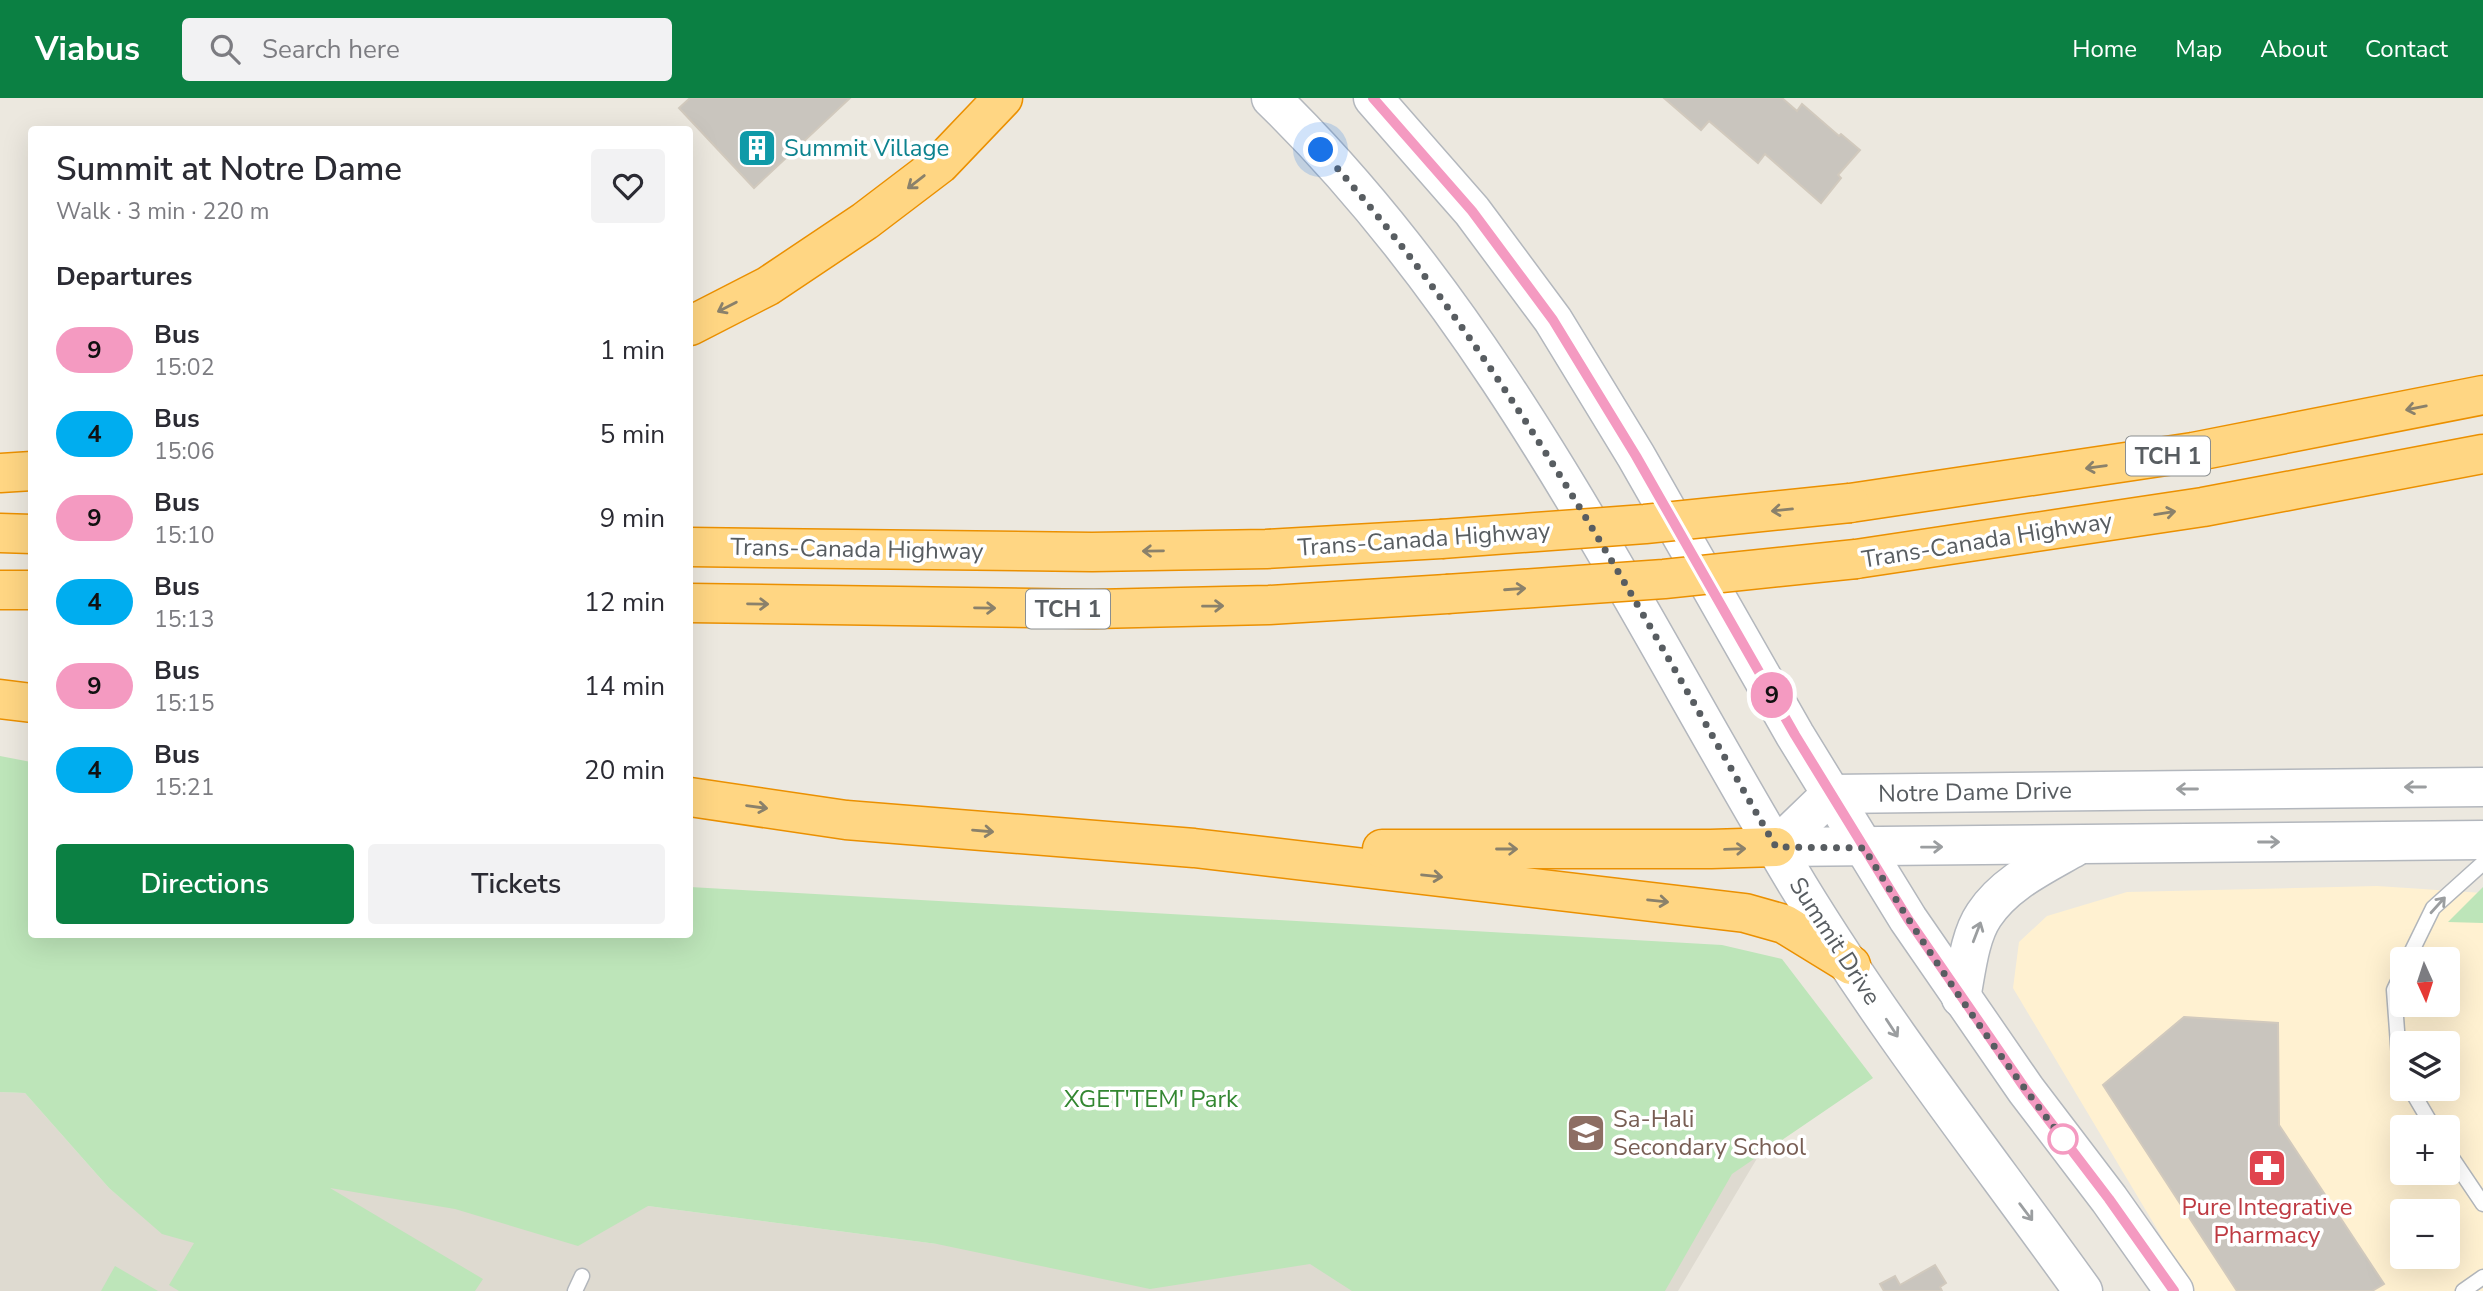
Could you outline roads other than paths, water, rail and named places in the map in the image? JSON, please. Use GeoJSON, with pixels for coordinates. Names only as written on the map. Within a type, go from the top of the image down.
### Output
{"type":"FeatureCollection","features":[{"type":"Feature","properties":{"kind":"highway"},"geometry":{"type":"LineString","coordinates":[[693,324],[768,285],[865,221],[940,164],[1002,99]]}},
{"type":"Feature","properties":{"kind":"highway","name":"Trans-Canada Highway"},"geometry":{"type":"LineString","coordinates":[[693,547],[1092,552],[1266,548],[1645,524],[1850,503],[2193,452],[2483,395]]}},
{"type":"Feature","properties":{"kind":"highway","name":"Trans-Canada Highway"},"geometry":{"type":"LineString","coordinates":[[693,603],[1094,609],[1269,605],[1664,579],[1856,559],[2203,507],[2483,454]]}},
{"type":"Feature","properties":{"kind":"highway"},"geometry":{"type":"LineString","coordinates":[[0,473],[28,471]]}},
{"type":"Feature","properties":{"kind":"highway"},"geometry":{"type":"LineString","coordinates":[[0,533],[28,534]]}},
{"type":"Feature","properties":{"kind":"highway"},"geometry":{"type":"LineString","coordinates":[[0,590],[28,590]]}},
{"type":"Feature","properties":{"kind":"highway"},"geometry":{"type":"LineString","coordinates":[[0,699],[28,702]]}},
{"type":"Feature","properties":{"kind":"highway"},"geometry":{"type":"LineString","coordinates":[[693,797],[846,820],[1194,848],[1745,913],[1784,924],[1851,965]]}},
{"type":"Feature","properties":{"kind":"highway"},"geometry":{"type":"LineString","coordinates":[[1194,848],[1776,847]]}},
{"type":"Feature","properties":{"kind":"main road","name":"Summit Drive"},"geometry":{"type":"LineString","coordinates":[[1271,98],[1368,204],[1484,357],[1569,490],[1800,888],[1963,1130],[2083,1291]]}},
{"type":"Feature","properties":{"kind":"main road"},"geometry":{"type":"LineString","coordinates":[[1373,98],[1472,211],[1553,320],[1636,456],[1831,794],[1908,919],[2026,1090],[2109,1199],[2174,1291]]}},
{"type":"Feature","properties":{"kind":"main road","name":"Notre Dame Drive"},"geometry":{"type":"LineString","coordinates":[[1831,794],[2483,787]]}},
{"type":"Feature","properties":{"kind":"main road"},"geometry":{"type":"LineString","coordinates":[[1776,847],[1831,794]]}},
{"type":"Feature","properties":{"kind":"main road"},"geometry":{"type":"LineString","coordinates":[[1776,847],[2483,840]]}},
{"type":"Feature","properties":{"kind":"main road"},"geometry":{"type":"LineString","coordinates":[[1961,998],[1969,955],[1984,915],[2017,881],[2078,845]]}},
{"type":"Feature","properties":{"kind":"lane"},"geometry":{"type":"LineString","coordinates":[[2414,947],[2433,908],[2483,863]]}},
{"type":"Feature","properties":{"kind":"lane"},"geometry":{"type":"LineString","coordinates":[[2460,1170],[2483,1204]]}},
{"type":"Feature","properties":{"kind":"lane"},"geometry":{"type":"LineString","coordinates":[[575,1291],[583,1276]]}},
{"type":"Feature","properties":{"kind":"lane"},"geometry":{"type":"LineString","coordinates":[[2463,1291],[2483,1277]]}},
{"type":"Feature","properties":{"kind":"place","name":"Summit Village"},"geometry":{"type":"Point","coordinates":[757,148]}},
{"type":"Feature","properties":{"kind":"place","name":"Sa-Hali Secondary School"},"geometry":{"type":"Point","coordinates":[1586,1133]}},
{"type":"Feature","properties":{"kind":"place","name":"Pure Integrative Pharmacy"},"geometry":{"type":"Point","coordinates":[2267,1168]}},
{"type":"Feature","properties":{"kind":"park label","name":"XGET'TEM' Park"},"geometry":{"type":"Point","coordinates":[1151,1099]}}]}
